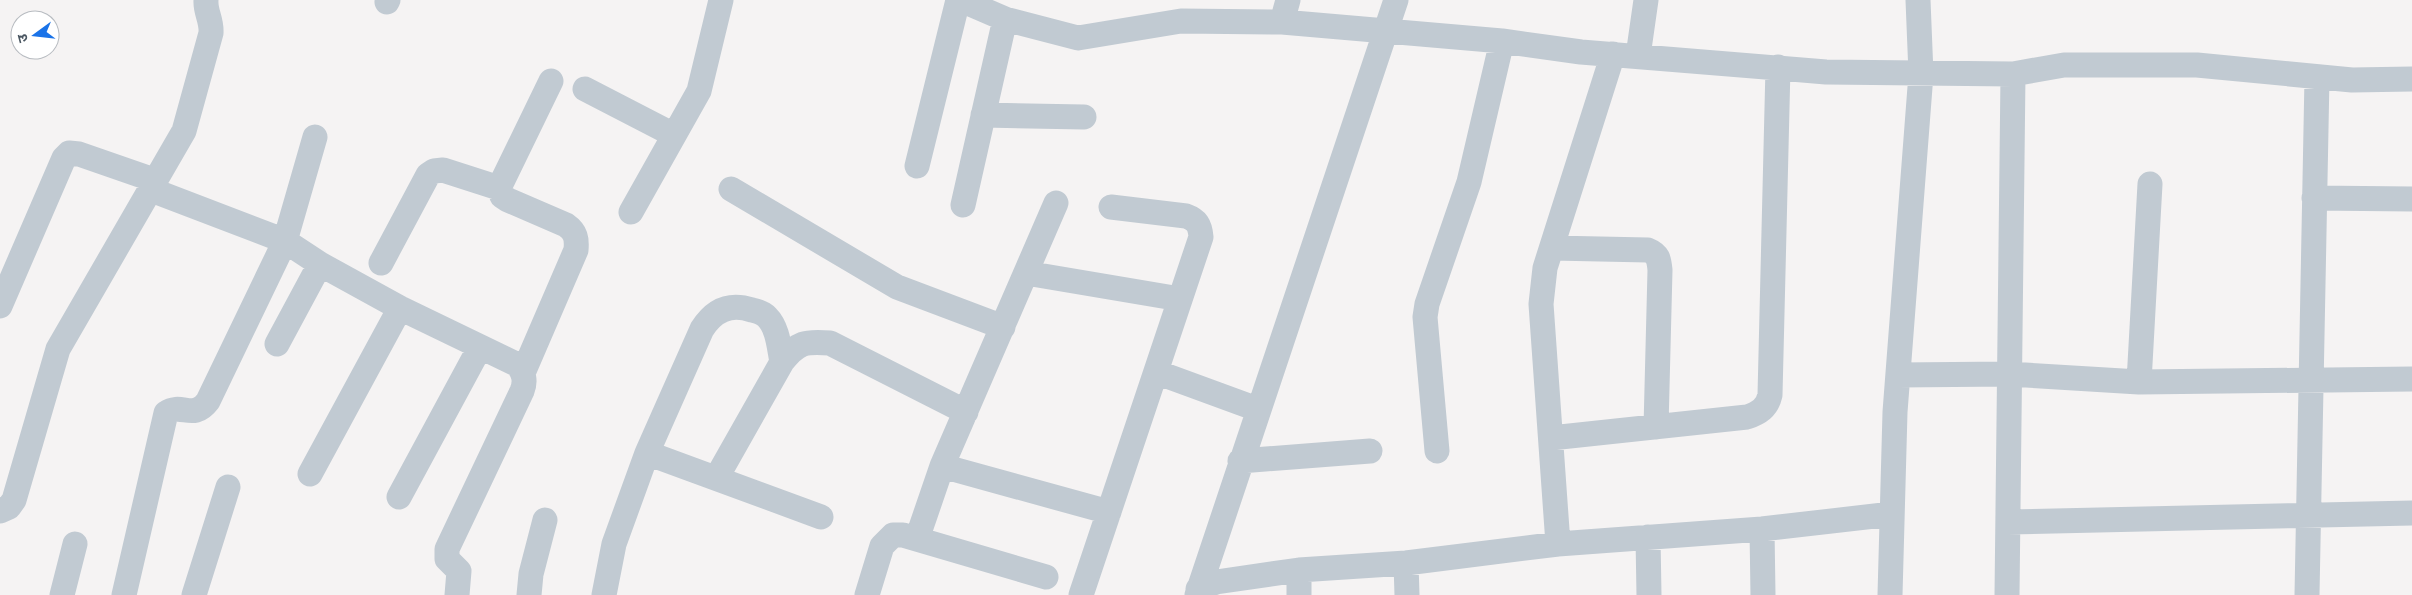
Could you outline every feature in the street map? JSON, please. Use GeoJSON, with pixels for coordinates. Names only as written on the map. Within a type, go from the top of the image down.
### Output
{"type":"FeatureCollection","features":[{"type":"Feature","properties":{"kind":"street"},"geometry":{"type":"LineString","coordinates":[[0,511],[9,507],[14,500],[58,349],[152,184],[179,142],[188,120],[210,32],[211,25],[205,8],[206,0]]}},
{"type":"Feature","properties":{"kind":"street"},"geometry":{"type":"LineString","coordinates":[[631,212],[699,91],[721,0]]}},
{"type":"Feature","properties":{"kind":"street"},"geometry":{"type":"LineString","coordinates":[[916,166],[960,0],[1005,19],[1078,38],[1185,11],[1285,11],[1386,30],[1613,54],[1826,72],[2014,74],[2064,65],[2197,65],[2352,80],[2412,79]]}},
{"type":"Feature","properties":{"kind":"street"},"geometry":{"type":"LineString","coordinates":[[1396,0],[1240,461],[1209,587],[1299,570],[1406,563],[1558,544],[1762,529],[1892,514]]}},
{"type":"Feature","properties":{"kind":"street"},"geometry":{"type":"LineString","coordinates":[[1638,56],[1646,0]]}},
{"type":"Feature","properties":{"kind":"street"},"geometry":{"type":"LineString","coordinates":[[1890,595],[1898,375],[1921,74],[1918,0]]}},
{"type":"Feature","properties":{"kind":"street"},"geometry":{"type":"LineString","coordinates":[[963,205],[1005,19]]}},
{"type":"Feature","properties":{"kind":"street"},"geometry":{"type":"LineString","coordinates":[[1437,451],[1425,328],[1426,310],[1469,182],[1502,41]]}},
{"type":"Feature","properties":{"kind":"street"},"geometry":{"type":"LineString","coordinates":[[1558,544],[1541,304],[1545,268],[1613,54]]}},
{"type":"Feature","properties":{"kind":"street"},"geometry":{"type":"LineString","coordinates":[[1551,438],[1747,417],[1755,414],[1768,404],[1770,395],[1778,68]]}},
{"type":"Feature","properties":{"kind":"street"},"geometry":{"type":"LineString","coordinates":[[2007,595],[2014,74]]}},
{"type":"Feature","properties":{"kind":"street"},"geometry":{"type":"LineString","coordinates":[[2307,595],[2317,76]]}},
{"type":"Feature","properties":{"kind":"street"},"geometry":{"type":"LineString","coordinates":[[523,373],[576,250],[577,241],[574,231],[566,225],[508,200],[502,196],[499,188],[551,81]]}},
{"type":"Feature","properties":{"kind":"street"},"geometry":{"type":"LineString","coordinates":[[585,89],[674,135]]}},
{"type":"Feature","properties":{"kind":"street"},"geometry":{"type":"LineString","coordinates":[[983,115],[1084,118]]}},
{"type":"Feature","properties":{"kind":"street"},"geometry":{"type":"LineString","coordinates":[[124,595],[166,413],[172,409],[195,411],[203,408],[208,400],[285,241],[314,138]]}},
{"type":"Feature","properties":{"kind":"street"},"geometry":{"type":"LineString","coordinates":[[0,306],[64,158],[69,153],[79,154],[285,241],[320,264],[400,308],[518,365],[523,373],[525,383],[522,391],[447,549],[447,559],[459,570],[456,595]]}},
{"type":"Feature","properties":{"kind":"street"},"geometry":{"type":"LineString","coordinates":[[382,263],[428,175],[434,171],[443,170],[499,188]]}},
{"type":"Feature","properties":{"kind":"street"},"geometry":{"type":"LineString","coordinates":[[2139,382],[2150,184]]}},
{"type":"Feature","properties":{"kind":"street"},"geometry":{"type":"LineString","coordinates":[[731,189],[897,287],[1002,327]]}},
{"type":"Feature","properties":{"kind":"street"},"geometry":{"type":"LineString","coordinates":[[2314,198],[2412,199]]}},
{"type":"Feature","properties":{"kind":"street"},"geometry":{"type":"LineString","coordinates":[[917,539],[942,466],[1056,204]]}},
{"type":"Feature","properties":{"kind":"street"},"geometry":{"type":"LineString","coordinates":[[1082,595],[1201,237],[1200,228],[1195,220],[1186,216],[1111,207]]}},
{"type":"Feature","properties":{"kind":"street"},"geometry":{"type":"LineString","coordinates":[[1552,248],[1648,250],[1656,253],[1660,270],[1656,427]]}},
{"type":"Feature","properties":{"kind":"street"},"geometry":{"type":"LineString","coordinates":[[277,344],[320,264]]}},
{"type":"Feature","properties":{"kind":"street"},"geometry":{"type":"LineString","coordinates":[[1026,273],[1180,298]]}},
{"type":"Feature","properties":{"kind":"street"},"geometry":{"type":"LineString","coordinates":[[604,595],[614,544],[647,452],[702,329],[709,319],[718,311],[733,307],[740,307],[766,316],[775,329],[782,362]]}},
{"type":"Feature","properties":{"kind":"street"},"geometry":{"type":"LineString","coordinates":[[310,474],[400,308]]}},
{"type":"Feature","properties":{"kind":"street"},"geometry":{"type":"LineString","coordinates":[[716,478],[782,362],[800,344],[810,342],[830,343],[966,412]]}},
{"type":"Feature","properties":{"kind":"street"},"geometry":{"type":"LineString","coordinates":[[399,497],[480,347]]}},
{"type":"Feature","properties":{"kind":"street"},"geometry":{"type":"LineString","coordinates":[[1156,372],[1257,408]]}},
{"type":"Feature","properties":{"kind":"street"},"geometry":{"type":"LineString","coordinates":[[1898,375],[2010,374],[2139,382],[2412,379]]}},
{"type":"Feature","properties":{"kind":"street"},"geometry":{"type":"LineString","coordinates":[[1240,461],[1370,451]]}},
{"type":"Feature","properties":{"kind":"street"},"geometry":{"type":"LineString","coordinates":[[647,452],[821,517]]}},
{"type":"Feature","properties":{"kind":"street"},"geometry":{"type":"LineString","coordinates":[[942,466],[1109,512]]}},
{"type":"Feature","properties":{"kind":"street"},"geometry":{"type":"LineString","coordinates":[[194,595],[228,487]]}},
{"type":"Feature","properties":{"kind":"street"},"geometry":{"type":"LineString","coordinates":[[2008,522],[2412,514]]}},
{"type":"Feature","properties":{"kind":"street"},"geometry":{"type":"LineString","coordinates":[[529,595],[531,574],[544,520]]}},
{"type":"Feature","properties":{"kind":"street"},"geometry":{"type":"LineString","coordinates":[[1762,529],[1763,595]]}},
{"type":"Feature","properties":{"kind":"street"},"geometry":{"type":"LineString","coordinates":[[867,595],[882,546],[886,539],[892,535],[902,535],[917,539],[1046,577]]}},
{"type":"Feature","properties":{"kind":"street"},"geometry":{"type":"LineString","coordinates":[[1648,537],[1649,595]]}},
{"type":"Feature","properties":{"kind":"street"},"geometry":{"type":"LineString","coordinates":[[62,595],[75,544]]}},
{"type":"Feature","properties":{"kind":"street"},"geometry":{"type":"LineString","coordinates":[[1406,563],[1407,595]]}},
{"type":"Feature","properties":{"kind":"street"},"geometry":{"type":"LineString","coordinates":[[1299,570],[1299,595]]}}]}
